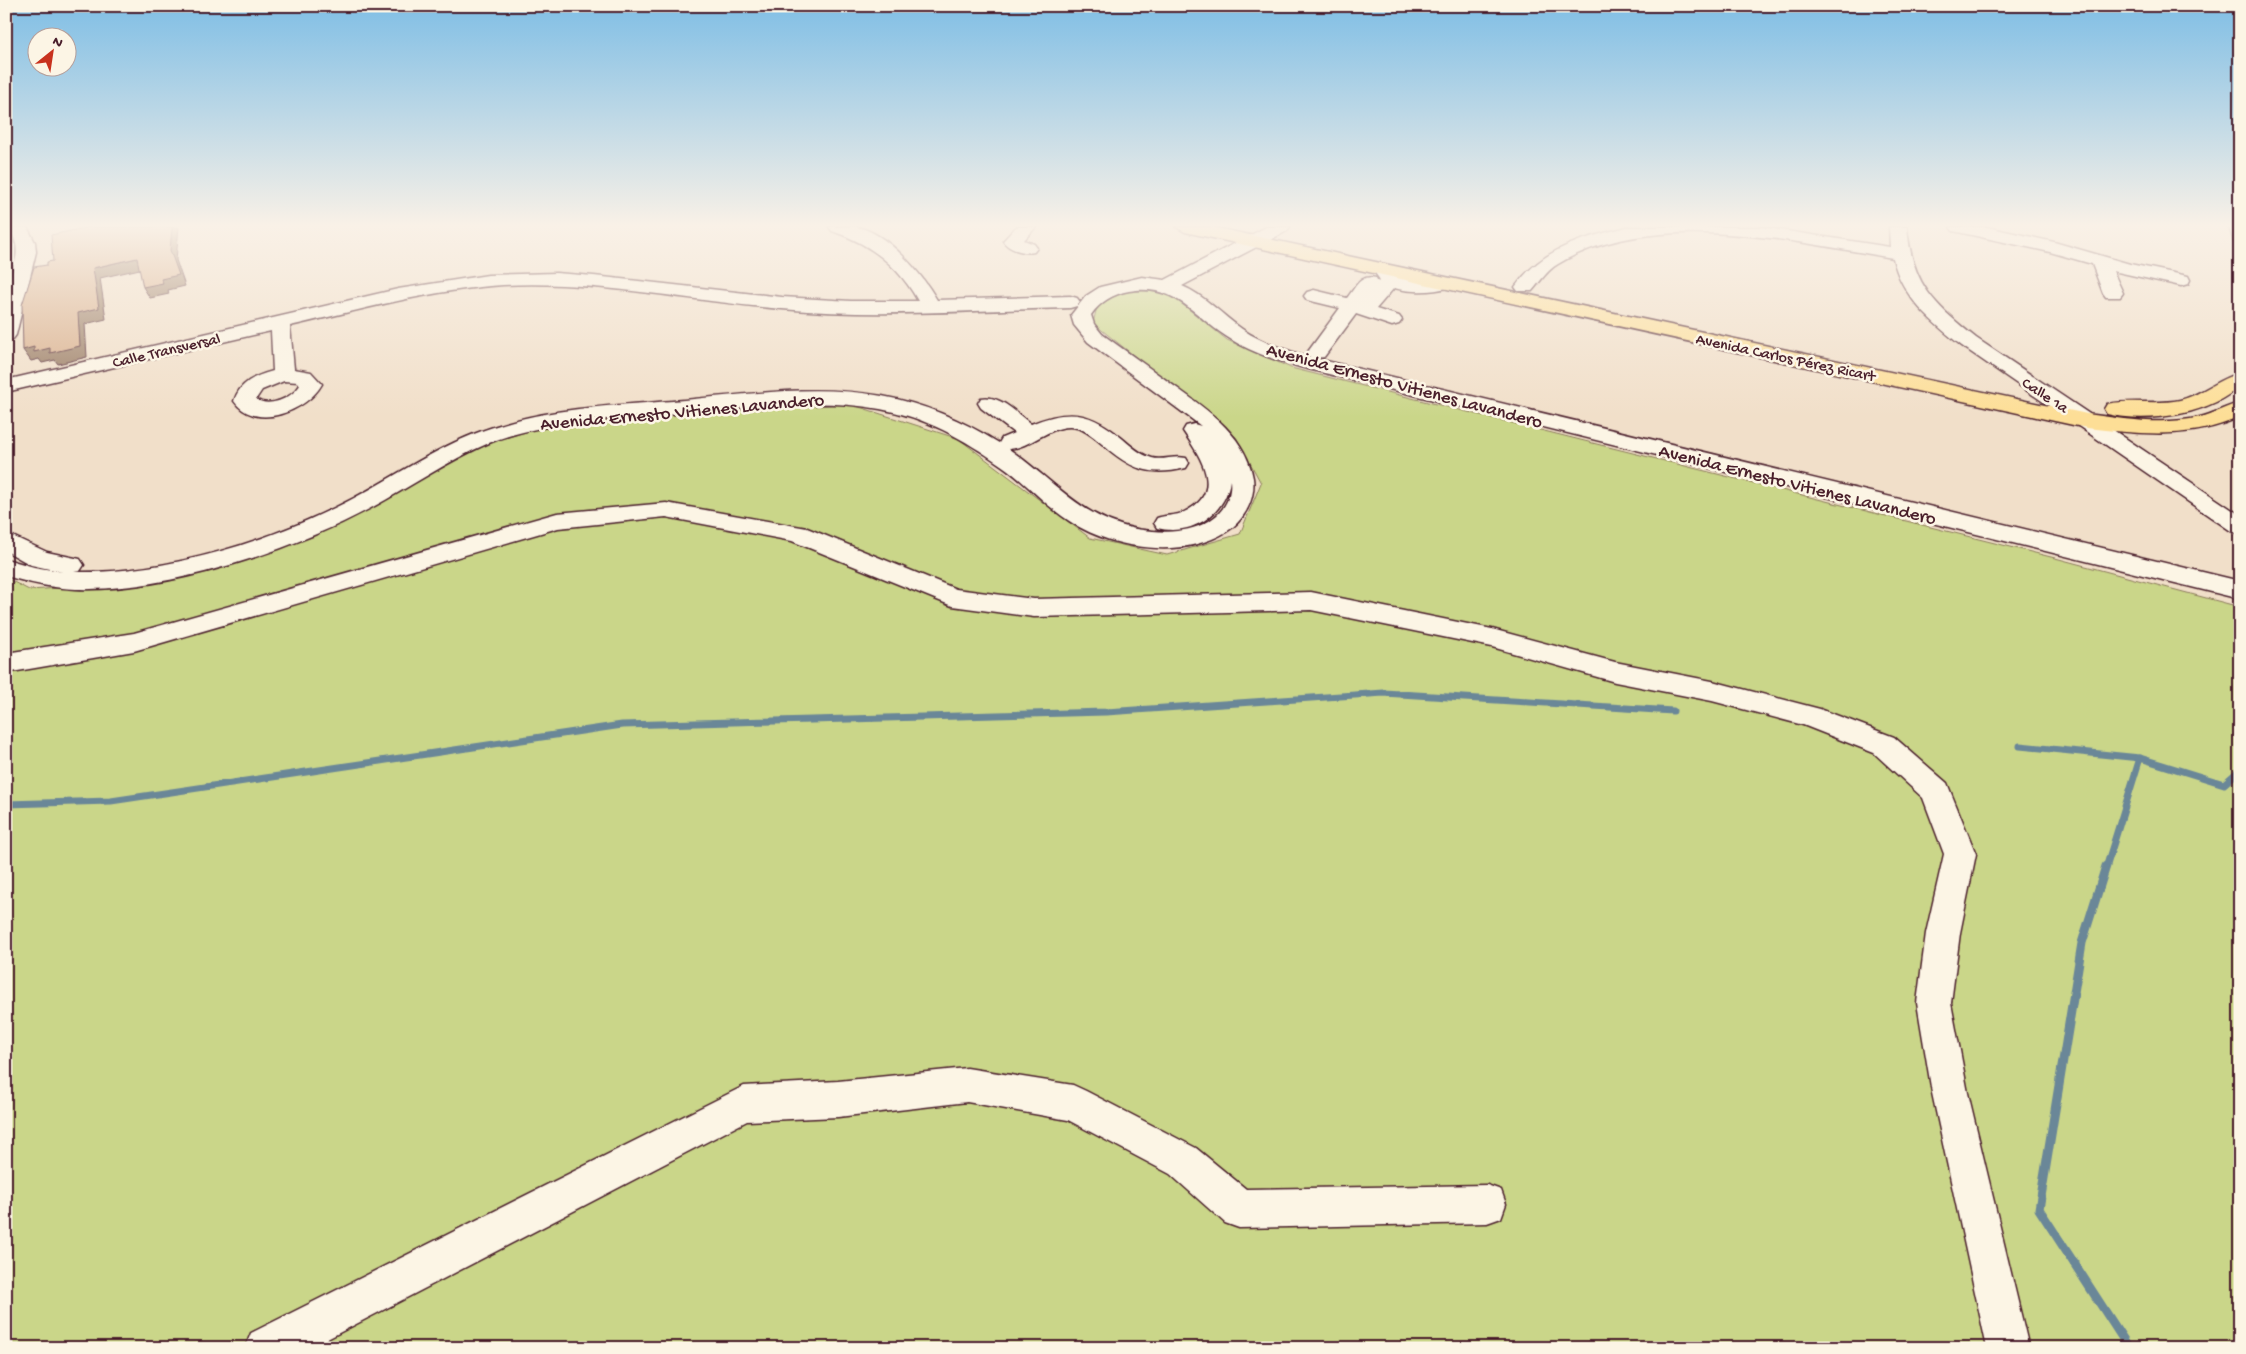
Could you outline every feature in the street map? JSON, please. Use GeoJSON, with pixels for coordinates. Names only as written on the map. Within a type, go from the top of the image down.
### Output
{"type":"FeatureCollection","features":[{"type":"Feature","properties":{"kind":"main road","name":"Avenida Carlos Pérez Ricart"},"geometry":{"type":"LineString","coordinates":[[1477,290],[2087,421],[2142,429],[2177,428],[2202,424],[2227,416],[2240,408]]}},
{"type":"Feature","properties":{"kind":"main road","name":"Avenida Carlos Pérez Ricart"},"geometry":{"type":"LineString","coordinates":[[1540,290],[2088,406],[2142,411],[2194,402],[2209,397],[2240,379]]}},
{"type":"Feature","properties":{"kind":"street"},"geometry":{"type":"LineString","coordinates":[[6,335],[10,290]]}},
{"type":"Feature","properties":{"kind":"street","name":"Calle Transversal"},"geometry":{"type":"LineString","coordinates":[[6,386],[424,290]]}},
{"type":"Feature","properties":{"kind":"street","name":"Calle Transversal"},"geometry":{"type":"LineString","coordinates":[[675,290],[820,306],[1070,302]]}},
{"type":"Feature","properties":{"kind":"street"},"geometry":{"type":"LineString","coordinates":[[922,290],[930,305]]}},
{"type":"Feature","properties":{"kind":"street","name":"Avenida Ernesto Vitienes Lavandero"},"geometry":{"type":"LineString","coordinates":[[1070,302],[1087,290]]}},
{"type":"Feature","properties":{"kind":"street","name":"Avenida Ernesto Vitienes Lavandero"},"geometry":{"type":"LineString","coordinates":[[1075,326],[1088,304],[1100,294],[1111,290]]}},
{"type":"Feature","properties":{"kind":"street","name":"Avenida Ernesto Vitienes Lavandero"},"geometry":{"type":"LineString","coordinates":[[1183,290],[1240,337],[1276,352],[1398,385],[2240,590]]}},
{"type":"Feature","properties":{"kind":"street","name":"Avenida Ernesto Vitienes Lavandero"},"geometry":{"type":"LineString","coordinates":[[1203,290],[1264,335],[1317,353],[2240,577]]}},
{"type":"Feature","properties":{"kind":"street"},"geometry":{"type":"LineString","coordinates":[[1317,353],[1352,305],[1367,290]]}},
{"type":"Feature","properties":{"kind":"street"},"geometry":{"type":"LineString","coordinates":[[1374,290],[1364,312],[1392,320]]}},
{"type":"Feature","properties":{"kind":"street","name":"Calle 1a"},"geometry":{"type":"LineString","coordinates":[[1916,290],[1937,316],[1969,342],[2240,526]]}},
{"type":"Feature","properties":{"kind":"street"},"geometry":{"type":"LineString","coordinates":[[1314,296],[1352,305]]}},
{"type":"Feature","properties":{"kind":"street"},"geometry":{"type":"LineString","coordinates":[[1070,302],[1065,310],[1075,326]]}},
{"type":"Feature","properties":{"kind":"street"},"geometry":{"type":"LineString","coordinates":[[280,323],[284,375]]}},
{"type":"Feature","properties":{"kind":"street","name":"Avenida Ernesto Vitienes Lavandero"},"geometry":{"type":"LineString","coordinates":[[6,541],[40,559],[64,564],[91,566],[121,564],[181,554],[315,512],[369,487],[440,446],[479,428],[518,416],[801,397],[871,400],[920,412],[965,433],[1018,467],[1069,510],[1087,522],[1108,531],[1134,537],[1162,540],[1188,537],[1213,530],[1228,518],[1239,504],[1242,489],[1241,474],[1220,434],[1193,410],[1095,338],[1075,326]]}},
{"type":"Feature","properties":{"kind":"street","name":"Avenida Ernesto Vitienes Lavandero"},"geometry":{"type":"LineString","coordinates":[[6,567],[36,576],[86,582],[175,570],[258,546],[336,516],[446,456],[487,436],[557,413],[800,387],[869,389],[914,397],[936,404],[1010,443],[1046,468],[1087,502],[1102,511],[1131,522],[1171,523],[1188,520],[1201,513],[1212,502],[1218,491],[1218,477],[1214,461],[1206,445],[1193,430],[1084,346],[1075,326]]}},
{"type":"Feature","properties":{"kind":"street"},"geometry":{"type":"LineString","coordinates":[[988,404],[1030,434]]}},
{"type":"Feature","properties":{"kind":"street"},"geometry":{"type":"LineString","coordinates":[[1010,443],[1061,421],[1081,421],[1100,431],[1143,463],[1154,465],[1178,463]]}},
{"type":"Feature","properties":{"kind":"street"},"geometry":{"type":"LineString","coordinates":[[6,663],[134,642],[557,521],[666,510],[798,534],[952,597],[1034,608],[1311,601],[1492,638],[1615,672],[1712,691],[1810,716],[1884,745],[1936,792],[1960,854],[1943,933],[1934,1003],[1952,1102],[2008,1348]]}},
{"type":"Feature","properties":{"kind":"street"},"geometry":{"type":"LineString","coordinates":[[266,1348],[744,1104],[838,1099],[967,1085],[1073,1102],[1182,1161],[1239,1209],[1486,1204]]}},
{"type":"Feature","properties":{"kind":"green space"},"geometry":{"type":"Polygon","coordinates":[[[1135,290],[1167,292],[1227,340],[1291,368],[2059,559],[2240,607],[2240,1348],[6,1348],[6,578],[29,590],[156,582],[319,531],[475,448],[531,430],[679,414],[850,404],[959,439],[1090,538],[1167,555],[1240,534],[1261,483],[1236,437],[1093,323],[1097,307],[1118,294],[1135,290]]]}},
{"type":"Feature","properties":{"kind":"building"},"geometry":{"type":"Polygon","coordinates":[[[27,290],[96,290],[99,308],[78,313],[80,346],[50,353],[50,348],[34,352],[34,347],[23,350],[22,305],[27,290]]]}},
{"type":"Feature","properties":{"kind":"waterway"},"geometry":{"type":"LineString","coordinates":[[6,804],[111,801],[622,725],[1106,712],[1384,693],[1673,711]]}},
{"type":"Feature","properties":{"kind":"waterway"},"geometry":{"type":"LineString","coordinates":[[2020,746],[2140,758]]}},
{"type":"Feature","properties":{"kind":"waterway"},"geometry":{"type":"LineString","coordinates":[[2106,868],[2140,758]]}},
{"type":"Feature","properties":{"kind":"waterway"},"geometry":{"type":"LineString","coordinates":[[2140,758],[2224,784],[2240,770]]}},
{"type":"Feature","properties":{"kind":"waterway"},"geometry":{"type":"LineString","coordinates":[[2106,866],[2082,943],[2039,1209],[2129,1348]]}}]}
